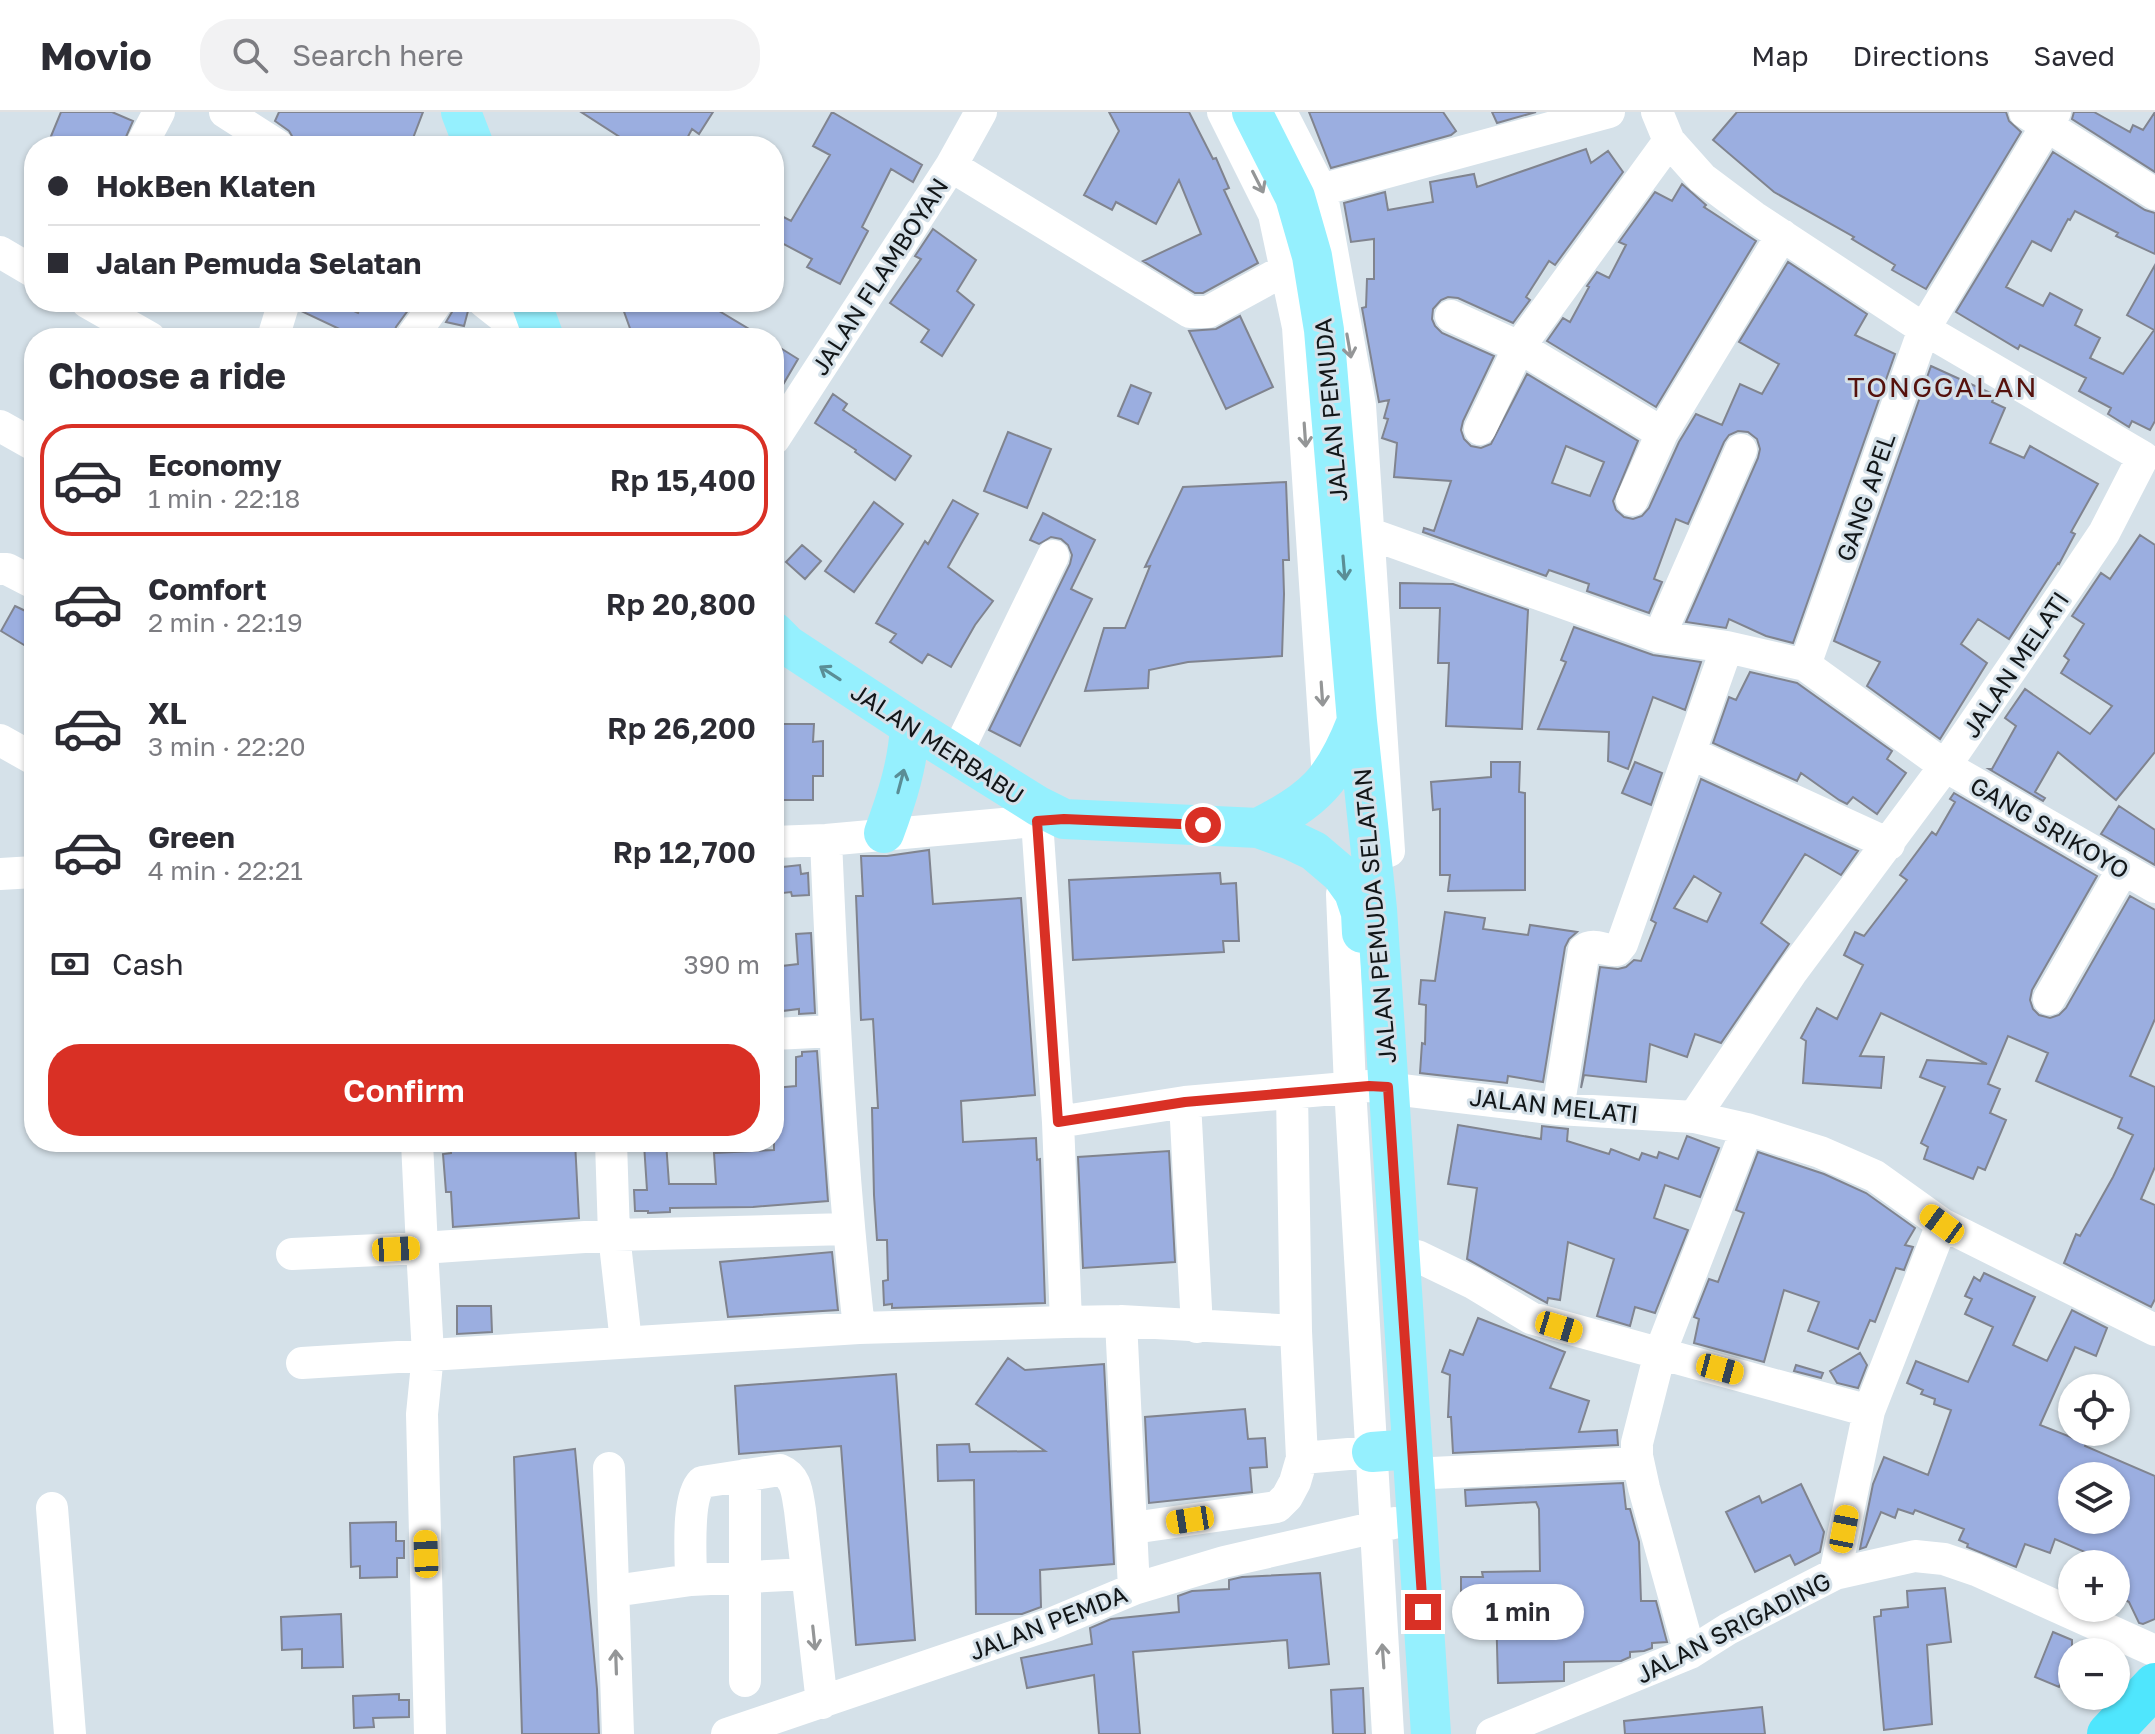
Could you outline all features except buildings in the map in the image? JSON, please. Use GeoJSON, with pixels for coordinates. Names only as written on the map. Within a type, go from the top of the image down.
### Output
{"type":"FeatureCollection","features":[{"type":"Feature","properties":{"kind":"highway"},"geometry":{"type":"LineString","coordinates":[[2109,1734],[2155,1685]]}},
{"type":"Feature","properties":{"kind":"main road"},"geometry":{"type":"LineString","coordinates":[[461,112],[470,136]]}},
{"type":"Feature","properties":{"kind":"main road","name":"JALAN PEMUDA"},"geometry":{"type":"LineString","coordinates":[[1252,112],[1308,194],[1299,262],[1324,330],[1354,528],[1357,721]]}},
{"type":"Feature","properties":{"kind":"main road","name":"JALAN MERBABU"},"geometry":{"type":"LineString","coordinates":[[784,642],[1038,806],[1050,820],[1258,828]]}},
{"type":"Feature","properties":{"kind":"main road"},"geometry":{"type":"LineString","coordinates":[[1258,828],[1291,812],[1328,779],[1339,764],[1357,721]]}},
{"type":"Feature","properties":{"kind":"main road","name":"JALAN PEMUDA SELATAN"},"geometry":{"type":"LineString","coordinates":[[1357,721],[1377,909],[1378,1087]]}},
{"type":"Feature","properties":{"kind":"main road"},"geometry":{"type":"LineString","coordinates":[[884,833],[903,779],[910,726]]}},
{"type":"Feature","properties":{"kind":"main road"},"geometry":{"type":"LineString","coordinates":[[1258,828],[1314,851],[1341,874]]}},
{"type":"Feature","properties":{"kind":"main road","name":"JALAN PEMUDA SELATAN"},"geometry":{"type":"LineString","coordinates":[[1341,874],[1354,892],[1361,913],[1378,1087],[1402,1456],[1396,1523],[1410,1734]]}},
{"type":"Feature","properties":{"kind":"main road","name":"JALAN PEMUDA SELATAN"},"geometry":{"type":"LineString","coordinates":[[1396,1523],[1431,1734]]}},
{"type":"Feature","properties":{"kind":"street"},"geometry":{"type":"LineString","coordinates":[[146,136],[159,112]]}},
{"type":"Feature","properties":{"kind":"street"},"geometry":{"type":"LineString","coordinates":[[225,112],[262,136]]}},
{"type":"Feature","properties":{"kind":"street","name":"JALAN FLAMBOYAN"},"geometry":{"type":"LineString","coordinates":[[784,424],[951,166],[981,112]]}},
{"type":"Feature","properties":{"kind":"street"},"geometry":{"type":"LineString","coordinates":[[1223,112],[1299,262],[1298,327],[1328,779]]}},
{"type":"Feature","properties":{"kind":"street"},"geometry":{"type":"LineString","coordinates":[[1281,112],[1308,194],[1360,405],[1354,528],[1378,1087]]}},
{"type":"Feature","properties":{"kind":"street"},"geometry":{"type":"LineString","coordinates":[[1308,194],[1609,112]]}},
{"type":"Feature","properties":{"kind":"street"},"geometry":{"type":"LineString","coordinates":[[2042,117],[2155,194]]}},
{"type":"Feature","properties":{"kind":"street","name":"GANG APEL"},"geometry":{"type":"LineString","coordinates":[[1805,665],[1924,329],[2042,117]]}},
{"type":"Feature","properties":{"kind":"street"},"geometry":{"type":"LineString","coordinates":[[1480,429],[1519,347],[1663,126]]}},
{"type":"Feature","properties":{"kind":"street","name":"JALAN MELATI"},"geometry":{"type":"LineString","coordinates":[[1058,1122],[1185,1102],[1378,1087],[1558,1109],[1694,1117],[1791,973],[1945,766],[2104,533],[2151,453],[1924,329],[1782,235],[1702,178],[1663,126]]}},
{"type":"Feature","properties":{"kind":"street"},"geometry":{"type":"LineString","coordinates":[[951,166],[1190,312],[1208,312],[1299,262]]}},
{"type":"Feature","properties":{"kind":"street"},"geometry":{"type":"LineString","coordinates":[[1632,500],[1662,433],[1782,235]]}},
{"type":"Feature","properties":{"kind":"street"},"geometry":{"type":"LineString","coordinates":[[0,252],[24,266]]}},
{"type":"Feature","properties":{"kind":"street"},"geometry":{"type":"LineString","coordinates":[[104,312],[132,328]]}},
{"type":"Feature","properties":{"kind":"street"},"geometry":{"type":"LineString","coordinates":[[497,312],[517,328]]}},
{"type":"Feature","properties":{"kind":"street"},"geometry":{"type":"LineString","coordinates":[[1451,316],[1519,347],[1662,433]]}},
{"type":"Feature","properties":{"kind":"street"},"geometry":{"type":"LineString","coordinates":[[0,426],[24,439]]}},
{"type":"Feature","properties":{"kind":"street"},"geometry":{"type":"LineString","coordinates":[[1659,637],[1741,450]]}},
{"type":"Feature","properties":{"kind":"street"},"geometry":{"type":"LineString","coordinates":[[1354,528],[1659,637],[1727,647],[1805,665]]}},
{"type":"Feature","properties":{"kind":"street"},"geometry":{"type":"LineString","coordinates":[[956,755],[1053,556]]}},
{"type":"Feature","properties":{"kind":"street"},"geometry":{"type":"LineString","coordinates":[[0,569],[7,569],[24,578]]}},
{"type":"Feature","properties":{"kind":"street"},"geometry":{"type":"LineString","coordinates":[[1558,1109],[1584,950],[1594,946],[1611,952],[1622,944],[1727,647]]}},
{"type":"Feature","properties":{"kind":"street","name":"GANG SRIKOYO"},"geometry":{"type":"LineString","coordinates":[[1805,665],[1945,766],[2155,887]]}},
{"type":"Feature","properties":{"kind":"street"},"geometry":{"type":"LineString","coordinates":[[0,740],[24,753]]}},
{"type":"Feature","properties":{"kind":"street"},"geometry":{"type":"LineString","coordinates":[[1690,753],[1889,844]]}},
{"type":"Feature","properties":{"kind":"street"},"geometry":{"type":"LineString","coordinates":[[784,842],[1050,820],[1066,1322]]}},
{"type":"Feature","properties":{"kind":"street"},"geometry":{"type":"LineString","coordinates":[[826,840],[834,1031],[848,1229],[859,1328]]}},
{"type":"Feature","properties":{"kind":"street"},"geometry":{"type":"LineString","coordinates":[[2049,999],[2123,869]]}},
{"type":"Feature","properties":{"kind":"street"},"geometry":{"type":"LineString","coordinates":[[0,874],[24,873]]}},
{"type":"Feature","properties":{"kind":"street"},"geometry":{"type":"LineString","coordinates":[[1341,874],[1378,1087],[1417,1256],[1402,1456],[1448,1734]]}},
{"type":"Feature","properties":{"kind":"street"},"geometry":{"type":"LineString","coordinates":[[784,1034],[834,1031]]}},
{"type":"Feature","properties":{"kind":"street"},"geometry":{"type":"LineString","coordinates":[[1133,1528],[1277,1507],[1295,1482],[1302,1458],[1296,1331],[1292,1093]]}},
{"type":"Feature","properties":{"kind":"street"},"geometry":{"type":"LineString","coordinates":[[1185,1102],[1197,1327]]}},
{"type":"Feature","properties":{"kind":"street"},"geometry":{"type":"LineString","coordinates":[[1694,1117],[1747,1129],[1820,1152],[1875,1176],[1942,1224],[2155,1330]]}},
{"type":"Feature","properties":{"kind":"street"},"geometry":{"type":"LineString","coordinates":[[1690,1653],[1638,1463],[1637,1443],[1660,1353],[1747,1129]]}},
{"type":"Feature","properties":{"kind":"street"},"geometry":{"type":"LineString","coordinates":[[417,1152],[428,1354],[422,1414],[430,1734]]}},
{"type":"Feature","properties":{"kind":"street"},"geometry":{"type":"LineString","coordinates":[[611,1152],[614,1235],[626,1342]]}},
{"type":"Feature","properties":{"kind":"street"},"geometry":{"type":"LineString","coordinates":[[1835,1574],[1869,1411],[1942,1224]]}},
{"type":"Feature","properties":{"kind":"street"},"geometry":{"type":"LineString","coordinates":[[292,1254],[614,1235],[848,1229]]}},
{"type":"Feature","properties":{"kind":"street"},"geometry":{"type":"LineString","coordinates":[[1417,1256],[1473,1283],[1531,1318],[1869,1411]]}},
{"type":"Feature","properties":{"kind":"street"},"geometry":{"type":"LineString","coordinates":[[302,1363],[859,1328],[1121,1321],[1296,1331]]}},
{"type":"Feature","properties":{"kind":"street"},"geometry":{"type":"LineString","coordinates":[[1121,1321],[1134,1589]]}},
{"type":"Feature","properties":{"kind":"street"},"geometry":{"type":"LineString","coordinates":[[1302,1458],[1402,1456],[1638,1463]]}},
{"type":"Feature","properties":{"kind":"street"},"geometry":{"type":"LineString","coordinates":[[609,1468],[618,1734]]}},
{"type":"Feature","properties":{"kind":"street"},"geometry":{"type":"LineString","coordinates":[[691,1580],[692,1511],[698,1485],[708,1480],[780,1470],[790,1475],[800,1510],[822,1703]]}},
{"type":"Feature","properties":{"kind":"street"},"geometry":{"type":"LineString","coordinates":[[745,1475],[745,1681]]}},
{"type":"Feature","properties":{"kind":"street"},"geometry":{"type":"LineString","coordinates":[[52,1508],[70,1734]]}},
{"type":"Feature","properties":{"kind":"street"},"geometry":{"type":"LineString","coordinates":[[1388,1734],[1396,1523]]}},
{"type":"Feature","properties":{"kind":"street","name":"JALAN PEMDA"},"geometry":{"type":"LineString","coordinates":[[727,1734],[1048,1625],[1134,1589],[1224,1562],[1396,1523]]}},
{"type":"Feature","properties":{"kind":"street","name":"JALAN SRIGADING"},"geometry":{"type":"LineString","coordinates":[[1492,1734],[1690,1653],[1728,1629],[1835,1574],[1915,1556],[1944,1559],[2046,1600],[2155,1651]]}},
{"type":"Feature","properties":{"kind":"street"},"geometry":{"type":"LineString","coordinates":[[614,1591],[691,1580],[807,1574]]}},
{"type":"Feature","properties":{"kind":"district","name":"TONGGALAN"},"geometry":{"type":"Point","coordinates":[1943,386]}},
{"type":"Feature","properties":{"kind":"route"},"geometry":{"type":"LineString","coordinates":[[1203,825],[1064,819],[1037,821],[1058,1122],[1185,1102],[1388,1087],[1423,1612]]}}]}
